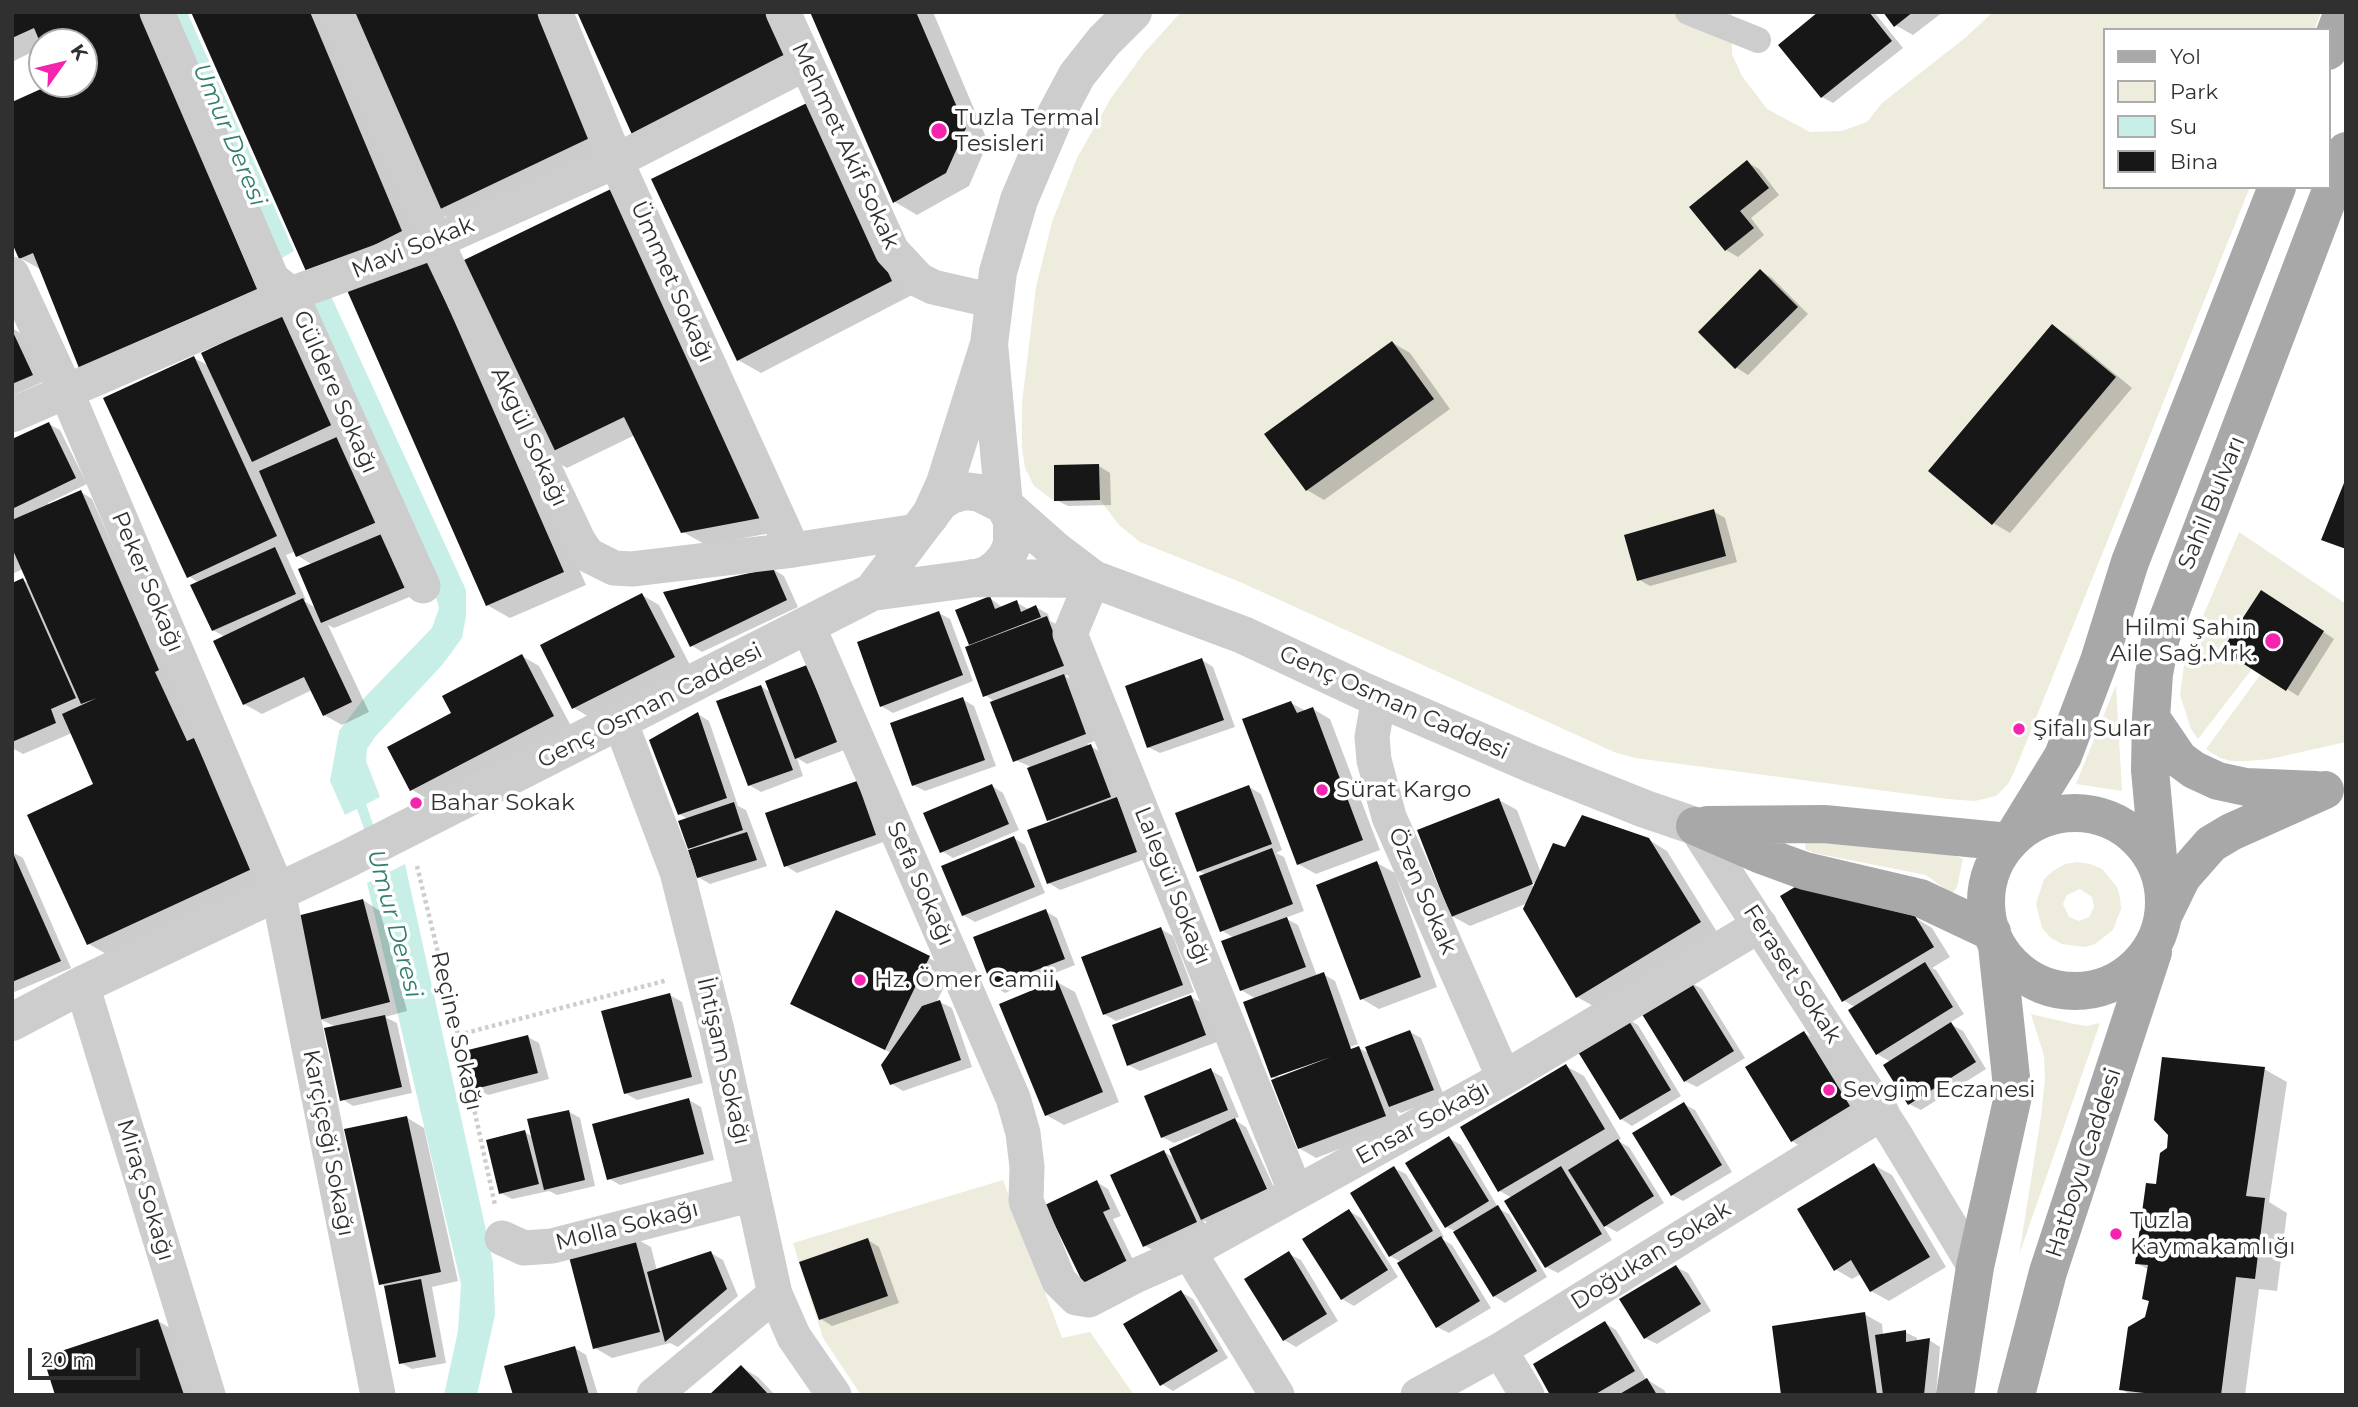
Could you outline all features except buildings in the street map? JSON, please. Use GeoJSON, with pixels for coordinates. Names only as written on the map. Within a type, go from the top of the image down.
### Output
{"type":"FeatureCollection","features":[{"type":"Feature","properties":{"kind":"main road"},"geometry":{"type":"LineString","coordinates":[[2330,46],[2343,12]]}},
{"type":"Feature","properties":{"kind":"main road","name":"Sahil Bulvarı"},"geometry":{"type":"LineString","coordinates":[[2159,869],[2150,770],[2151,718],[2159,649],[2171,606],[2213,506],[2346,151]]}},
{"type":"Feature","properties":{"kind":"main road"},"geometry":{"type":"LineString","coordinates":[[2316,230],[2346,177]]}},
{"type":"Feature","properties":{"kind":"main road"},"geometry":{"type":"LineString","coordinates":[[1955,1395],[1975,1267],[2013,1096],[1994,939],[1986,917],[1986,887],[1996,858],[2012,838],[2063,757],[2099,661],[2130,562],[2276,189]]}},
{"type":"Feature","properties":{"kind":"main road"},"geometry":{"type":"LineString","coordinates":[[1695,825],[1805,871],[1920,898],[1994,939],[2015,969],[2040,984],[2068,992],[2097,989],[2124,978],[2146,958],[2182,877],[2211,844],[2231,832],[2325,790],[2246,787],[2218,781],[2194,770],[2179,759],[2151,718]]}},
{"type":"Feature","properties":{"kind":"main road"},"geometry":{"type":"LineString","coordinates":[[1695,825],[1824,824],[2012,838],[2040,818],[2068,812],[2096,814],[2123,825],[2144,844],[2159,869],[2165,890],[2162,922]]}},
{"type":"Feature","properties":{"kind":"main road","name":"Hatboyu Caddesi"},"geometry":{"type":"LineString","coordinates":[[2016,1395],[2048,1272],[2162,922]]}},
{"type":"Feature","properties":{"kind":"street","name":"Güldere Sokağı"},"geometry":{"type":"LineString","coordinates":[[157,12],[272,279],[291,294],[423,586]]}},
{"type":"Feature","properties":{"kind":"street","name":"Akgül Sokağı"},"geometry":{"type":"LineString","coordinates":[[336,12],[436,241],[579,542],[588,555],[614,568],[632,569],[793,550],[924,522]]}},
{"type":"Feature","properties":{"kind":"street","name":"Ümmet Sokağı"},"geometry":{"type":"LineString","coordinates":[[555,12],[616,160],[793,550]]}},
{"type":"Feature","properties":{"kind":"street","name":"Mehmet Akif Sokak"},"geometry":{"type":"LineString","coordinates":[[783,12],[892,251],[919,280],[933,287],[994,300]]}},
{"type":"Feature","properties":{"kind":"street"},"geometry":{"type":"LineString","coordinates":[[924,522],[945,483],[989,344],[998,272],[1019,200],[1053,120],[1077,75],[1104,41],[1133,12]]}},
{"type":"Feature","properties":{"kind":"street"},"geometry":{"type":"LineString","coordinates":[[1688,12],[1758,40]]}},
{"type":"Feature","properties":{"kind":"street","name":"Mavi Sokak"},"geometry":{"type":"LineString","coordinates":[[12,415],[291,294],[436,241],[616,160],[806,63]]}},
{"type":"Feature","properties":{"kind":"street","name":"Peker Sokağı"},"geometry":{"type":"LineString","coordinates":[[12,274],[66,391],[278,891]]}},
{"type":"Feature","properties":{"kind":"street"},"geometry":{"type":"LineString","coordinates":[[989,344],[1004,506]]}},
{"type":"Feature","properties":{"kind":"street","name":"Genç Osman Caddesi"},"geometry":{"type":"LineString","coordinates":[[872,592],[940,502],[965,491],[980,493],[1004,506],[1093,579],[1243,635],[1592,789],[1695,825]]}},
{"type":"Feature","properties":{"kind":"street","name":"Genç Osman Caddesi"},"geometry":{"type":"LineString","coordinates":[[12,1022],[82,985],[347,859],[872,592],[988,575],[1006,558],[1012,545],[1012,520],[1004,506]]}},
{"type":"Feature","properties":{"kind":"street","name":"Genç Osman Caddesi"},"geometry":{"type":"LineString","coordinates":[[924,522],[925,536],[933,560],[941,569],[952,575],[976,578],[1093,579]]}},
{"type":"Feature","properties":{"kind":"street","name":"Lalegül Sokağı"},"geometry":{"type":"LineString","coordinates":[[1093,579],[1070,634],[1296,1193]]}},
{"type":"Feature","properties":{"kind":"street","name":"Sefa Sokağı"},"geometry":{"type":"LineString","coordinates":[[808,626],[1013,1098],[1023,1133],[1027,1167],[1026,1201],[1059,1281],[1076,1298]]}},
{"type":"Feature","properties":{"kind":"street","name":"Özen Sokak"},"geometry":{"type":"LineString","coordinates":[[1379,697],[1372,737],[1374,760],[1389,817],[1504,1078]]}},
{"type":"Feature","properties":{"kind":"street","name":"İhtişam Sokağı"},"geometry":{"type":"LineString","coordinates":[[620,721],[677,872],[703,971],[775,1294],[794,1337],[834,1395]]}},
{"type":"Feature","properties":{"kind":"street","name":"Feraset Sokak"},"geometry":{"type":"LineString","coordinates":[[1695,825],[1882,1113],[1975,1267]]}},
{"type":"Feature","properties":{"kind":"street","name":"Karçiçeği Sokağı"},"geometry":{"type":"LineString","coordinates":[[278,891],[378,1395]]}},
{"type":"Feature","properties":{"kind":"street","name":"Ensar Sokağı"},"geometry":{"type":"LineString","coordinates":[[1076,1298],[1089,1300],[1189,1252],[1504,1078],[1760,925]]}},
{"type":"Feature","properties":{"kind":"street","name":"Miraç Sokağı"},"geometry":{"type":"LineString","coordinates":[[82,985],[208,1395]]}},
{"type":"Feature","properties":{"kind":"street","name":"Doğukan Sokak"},"geometry":{"type":"LineString","coordinates":[[1418,1395],[1500,1350],[1882,1113]]}},
{"type":"Feature","properties":{"kind":"street","name":"Molla Sokağı"},"geometry":{"type":"LineString","coordinates":[[502,1238],[524,1248],[552,1245],[753,1194]]}},
{"type":"Feature","properties":{"kind":"street"},"geometry":{"type":"LineString","coordinates":[[1189,1252],[1277,1395]]}},
{"type":"Feature","properties":{"kind":"street"},"geometry":{"type":"LineString","coordinates":[[654,1395],[775,1294]]}},
{"type":"Feature","properties":{"kind":"street"},"geometry":{"type":"LineString","coordinates":[[1500,1350],[1527,1395]]}},
{"type":"Feature","properties":{"kind":"path","name":"Reçine Sokağı"},"geometry":{"type":"LineString","coordinates":[[415,823],[417,865],[458,1035],[502,1238]]}},
{"type":"Feature","properties":{"kind":"path"},"geometry":{"type":"LineString","coordinates":[[458,1035],[703,971]]}},
{"type":"Feature","properties":{"kind":"green space"},"geometry":{"type":"Polygon","coordinates":[[[1181,12],[1732,12],[1732,54],[1742,76],[1767,109],[1810,132],[1842,131],[1867,122],[1882,103],[1965,38],[1993,12],[2321,12],[2315,28],[2102,28],[2102,189],[2249,189],[2015,770],[2008,784],[1996,796],[1975,801],[1635,758],[1614,752],[1240,582],[1140,542],[1119,525],[1100,500],[1054,501],[1034,486],[1025,468],[1022,403],[1036,287],[1052,222],[1077,158],[1111,98],[1144,53],[1181,12]]]}},
{"type":"Feature","properties":{"kind":"green space"},"geometry":{"type":"Polygon","coordinates":[[[2239,532],[2346,604],[2346,742],[2270,759],[2247,761],[2220,758],[2206,749],[2260,675],[2252,669],[2198,739],[2191,729],[2180,695],[2185,658],[2239,532]]]}},
{"type":"Feature","properties":{"kind":"green space"},"geometry":{"type":"Polygon","coordinates":[[[2116,685],[2122,791],[2076,784],[2116,685]]]}},
{"type":"Feature","properties":{"kind":"green space"},"geometry":{"type":"Polygon","coordinates":[[[1806,841],[1952,855],[1963,859],[1957,887],[1952,894],[1926,875],[1814,853],[1805,849],[1806,841]]]}},
{"type":"Feature","properties":{"kind":"green space"},"geometry":{"type":"Polygon","coordinates":[[[2077,862],[2102,869],[2117,887],[2121,909],[2113,930],[2095,944],[2085,947],[2062,944],[2051,938],[2042,928],[2036,904],[2044,879],[2065,864],[2077,862]],[[2080,889],[2067,895],[2063,904],[2069,917],[2079,921],[2089,917],[2094,907],[2092,897],[2080,889]]]}},
{"type":"Feature","properties":{"kind":"green space"},"geometry":{"type":"Polygon","coordinates":[[[2031,1014],[2087,1026],[2100,1023],[2019,1255],[2045,1079],[2044,1056],[2031,1014]]]}},
{"type":"Feature","properties":{"kind":"green space"},"geometry":{"type":"Polygon","coordinates":[[[1003,1180],[1062,1338],[1090,1332],[1134,1395],[861,1395],[823,1338],[793,1243],[1003,1180]]]}},
{"type":"Feature","properties":{"kind":"water"},"geometry":{"type":"Polygon","coordinates":[[[162,12],[187,12],[294,251],[282,258],[270,263],[162,12]]]}},
{"type":"Feature","properties":{"kind":"water"},"geometry":{"type":"Polygon","coordinates":[[[331,296],[466,590],[466,616],[462,638],[443,664],[367,749],[366,761],[380,797],[345,815],[330,781],[339,731],[365,697],[432,628],[439,608],[434,590],[305,309],[331,296]]]}},
{"type":"Feature","properties":{"kind":"water"},"geometry":{"type":"Polygon","coordinates":[[[405,864],[493,1262],[495,1315],[477,1395],[444,1395],[458,1331],[461,1284],[367,883],[405,864]]]}},
{"type":"Feature","properties":{"kind":"waterway","name":"Umur Deresi"},"geometry":{"type":"LineString","coordinates":[[356,795],[389,885]]}},
{"type":"Feature","properties":{"kind":"place","name":"Tuzla Termal Tesisleri"},"geometry":{"type":"Point","coordinates":[939,131]}},
{"type":"Feature","properties":{"kind":"place","name":"Hilmi Şahin Aile Sağ.Mrk."},"geometry":{"type":"Point","coordinates":[2273,641]}},
{"type":"Feature","properties":{"kind":"place","name":"Şifalı Sular"},"geometry":{"type":"Point","coordinates":[2019,729]}},
{"type":"Feature","properties":{"kind":"place","name":"Sürat Kargo"},"geometry":{"type":"Point","coordinates":[1322,790]}},
{"type":"Feature","properties":{"kind":"place","name":"Bahar Sokak"},"geometry":{"type":"Point","coordinates":[416,803]}},
{"type":"Feature","properties":{"kind":"place","name":"Hz. Ömer Camii"},"geometry":{"type":"Point","coordinates":[860,980]}},
{"type":"Feature","properties":{"kind":"place","name":"Sevgim Eczanesi"},"geometry":{"type":"Point","coordinates":[1829,1090]}},
{"type":"Feature","properties":{"kind":"place","name":"Tuzla Kaymakamlığı"},"geometry":{"type":"Point","coordinates":[2116,1234]}}]}
